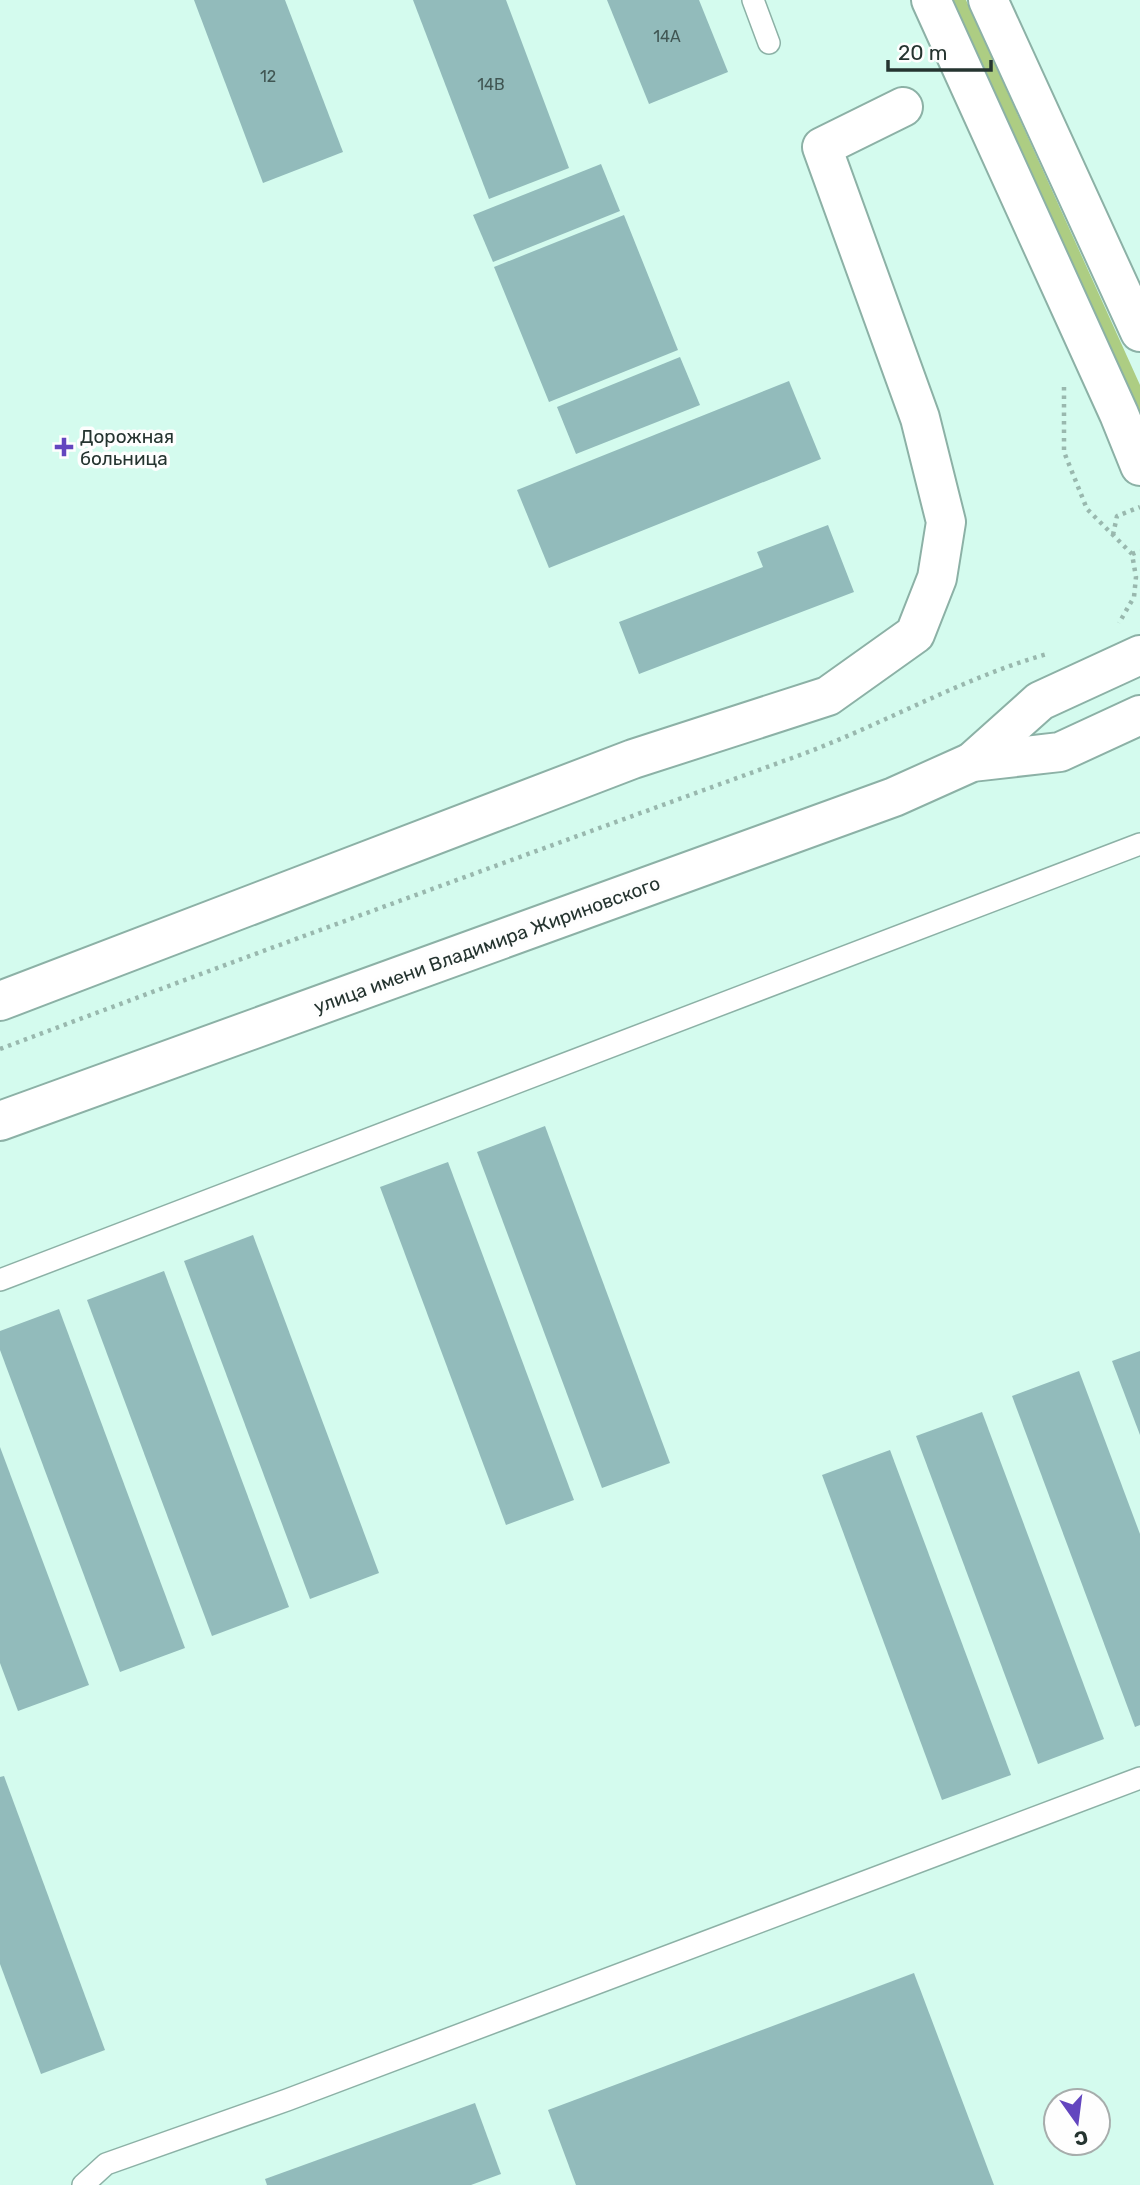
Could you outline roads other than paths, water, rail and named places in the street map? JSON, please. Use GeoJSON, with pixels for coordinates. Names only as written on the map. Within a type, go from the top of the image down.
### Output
{"type":"FeatureCollection","features":[{"type":"Feature","properties":{"kind":"main road"},"geometry":{"type":"LineString","coordinates":[[931,0],[1114,401],[1140,466]]}},
{"type":"Feature","properties":{"kind":"main road"},"geometry":{"type":"LineString","coordinates":[[988,0],[1140,332]]}},
{"type":"Feature","properties":{"kind":"main road"},"geometry":{"type":"LineString","coordinates":[[0,1001],[633,759],[828,696],[915,634],[937,578],[946,523],[920,418],[822,147],[903,107]]}},
{"type":"Feature","properties":{"kind":"main road","name":"улица имени Владимира Жириновского"},"geometry":{"type":"LineString","coordinates":[[972,762],[1040,701],[1140,655]]}},
{"type":"Feature","properties":{"kind":"main road","name":"улица имени Владимира Жириновского"},"geometry":{"type":"LineString","coordinates":[[0,1121],[894,797],[972,762],[1060,752],[1140,715]]}},
{"type":"Feature","properties":{"kind":"lane"},"geometry":{"type":"LineString","coordinates":[[753,0],[769,43]]}},
{"type":"Feature","properties":{"kind":"lane"},"geometry":{"type":"LineString","coordinates":[[0,1280],[1140,844]]}},
{"type":"Feature","properties":{"kind":"lane"},"geometry":{"type":"LineString","coordinates":[[83,2185],[106,2164],[287,2100],[1140,1778]]}},
{"type":"Feature","properties":{"kind":"place","name":"Дорожная больница"},"geometry":{"type":"Point","coordinates":[64,447]}}]}
